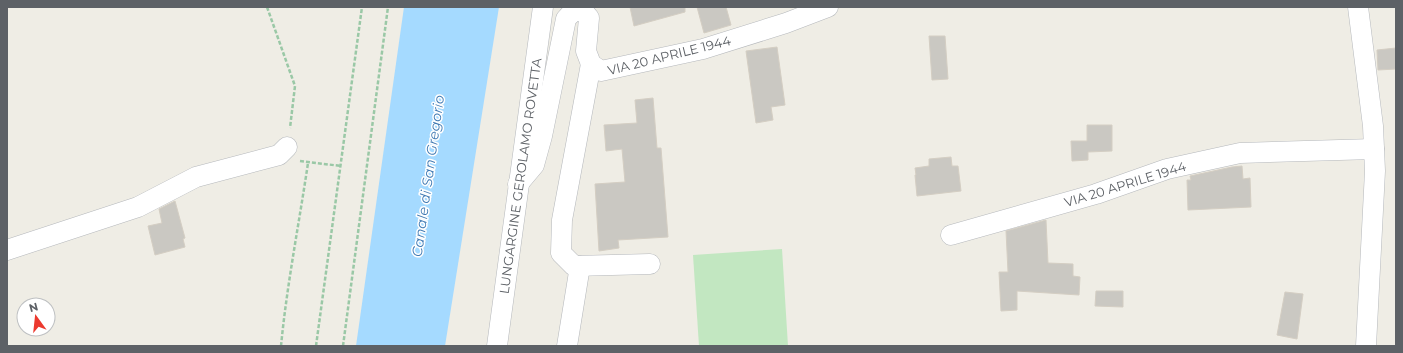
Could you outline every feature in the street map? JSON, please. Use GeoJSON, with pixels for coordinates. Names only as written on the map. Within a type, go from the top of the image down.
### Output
{"type":"FeatureCollection","features":[{"type":"Feature","properties":{"kind":"street","name":"LUNGARGINE GEROLAMO ROVETTA"},"geometry":{"type":"LineString","coordinates":[[497,346],[543,7]]}},
{"type":"Feature","properties":{"kind":"street","name":"VIA 20 APRILE 1944"},"geometry":{"type":"LineString","coordinates":[[518,184],[534,165],[542,136],[566,19],[571,12],[577,10],[585,12],[589,18],[586,51],[591,64],[601,71],[703,49],[786,23],[828,7]]}},
{"type":"Feature","properties":{"kind":"street"},"geometry":{"type":"LineString","coordinates":[[1358,7],[1373,126],[1375,171],[1366,346]]}},
{"type":"Feature","properties":{"kind":"street"},"geometry":{"type":"LineString","coordinates":[[591,64],[562,220],[561,254],[574,266],[650,264]]}},
{"type":"Feature","properties":{"kind":"street"},"geometry":{"type":"LineString","coordinates":[[7,250],[138,207],[196,177],[279,155],[287,147]]}},
{"type":"Feature","properties":{"kind":"street","name":"VIA 20 APRILE 1944"},"geometry":{"type":"LineString","coordinates":[[951,235],[1096,194],[1167,169],[1240,153],[1374,149]]}},
{"type":"Feature","properties":{"kind":"street"},"geometry":{"type":"LineString","coordinates":[[568,346],[580,266]]}},
{"type":"Feature","properties":{"kind":"path"},"geometry":{"type":"LineString","coordinates":[[268,7],[295,86],[287,147],[299,161],[341,166]]}},
{"type":"Feature","properties":{"kind":"path"},"geometry":{"type":"LineString","coordinates":[[316,346],[362,7]]}},
{"type":"Feature","properties":{"kind":"path"},"geometry":{"type":"LineString","coordinates":[[343,346],[388,7]]}},
{"type":"Feature","properties":{"kind":"path"},"geometry":{"type":"LineString","coordinates":[[281,346],[287,295],[308,162]]}},
{"type":"Feature","properties":{"kind":"green space"},"geometry":{"type":"Polygon","coordinates":[[[782,249],[788,346],[699,346],[693,255],[782,249]]]}},
{"type":"Feature","properties":{"kind":"water","name":"Canale di San Gregorio"},"geometry":{"type":"Polygon","coordinates":[[[404,7],[499,7],[445,346],[356,346],[404,7]]]}},
{"type":"Feature","properties":{"kind":"building"},"geometry":{"type":"Polygon","coordinates":[[[630,7],[685,7],[685,12],[634,26],[630,7]]]}},
{"type":"Feature","properties":{"kind":"building"},"geometry":{"type":"Polygon","coordinates":[[[697,7],[726,7],[731,25],[704,33],[697,7]]]}},
{"type":"Feature","properties":{"kind":"building"},"geometry":{"type":"Polygon","coordinates":[[[929,36],[945,36],[948,79],[932,80],[929,36]]]}},
{"type":"Feature","properties":{"kind":"building"},"geometry":{"type":"Polygon","coordinates":[[[777,47],[785,105],[771,107],[773,120],[756,123],[746,51],[777,47]]]}},
{"type":"Feature","properties":{"kind":"building"},"geometry":{"type":"Polygon","coordinates":[[[1396,48],[1396,69],[1378,70],[1377,50],[1396,48]]]}},
{"type":"Feature","properties":{"kind":"building"},"geometry":{"type":"Polygon","coordinates":[[[653,98],[657,148],[661,148],[668,237],[618,240],[619,248],[599,251],[595,184],[625,182],[622,149],[606,151],[604,125],[637,123],[635,100],[653,98]]]}},
{"type":"Feature","properties":{"kind":"building"},"geometry":{"type":"Polygon","coordinates":[[[1087,125],[1112,125],[1112,151],[1088,152],[1088,160],[1072,161],[1071,141],[1087,141],[1087,125]]]}},
{"type":"Feature","properties":{"kind":"building"},"geometry":{"type":"Polygon","coordinates":[[[951,157],[952,166],[958,166],[961,191],[917,196],[915,168],[929,166],[929,159],[951,157]]]}},
{"type":"Feature","properties":{"kind":"building"},"geometry":{"type":"Polygon","coordinates":[[[1242,166],[1243,179],[1250,178],[1251,207],[1188,210],[1187,180],[1191,180],[1190,176],[1242,166]]]}},
{"type":"Feature","properties":{"kind":"building"},"geometry":{"type":"Polygon","coordinates":[[[175,201],[185,238],[183,239],[185,247],[155,255],[148,226],[162,223],[159,209],[175,201]]]}},
{"type":"Feature","properties":{"kind":"building"},"geometry":{"type":"Polygon","coordinates":[[[1046,220],[1048,263],[1073,264],[1073,276],[1080,277],[1079,295],[1017,291],[1017,310],[1001,311],[999,272],[1008,272],[1006,231],[1046,220]]]}},
{"type":"Feature","properties":{"kind":"building"},"geometry":{"type":"Polygon","coordinates":[[[1096,291],[1123,291],[1123,307],[1095,306],[1096,291]]]}},
{"type":"Feature","properties":{"kind":"building"},"geometry":{"type":"Polygon","coordinates":[[[1285,292],[1303,294],[1297,339],[1277,335],[1285,292]]]}}]}
